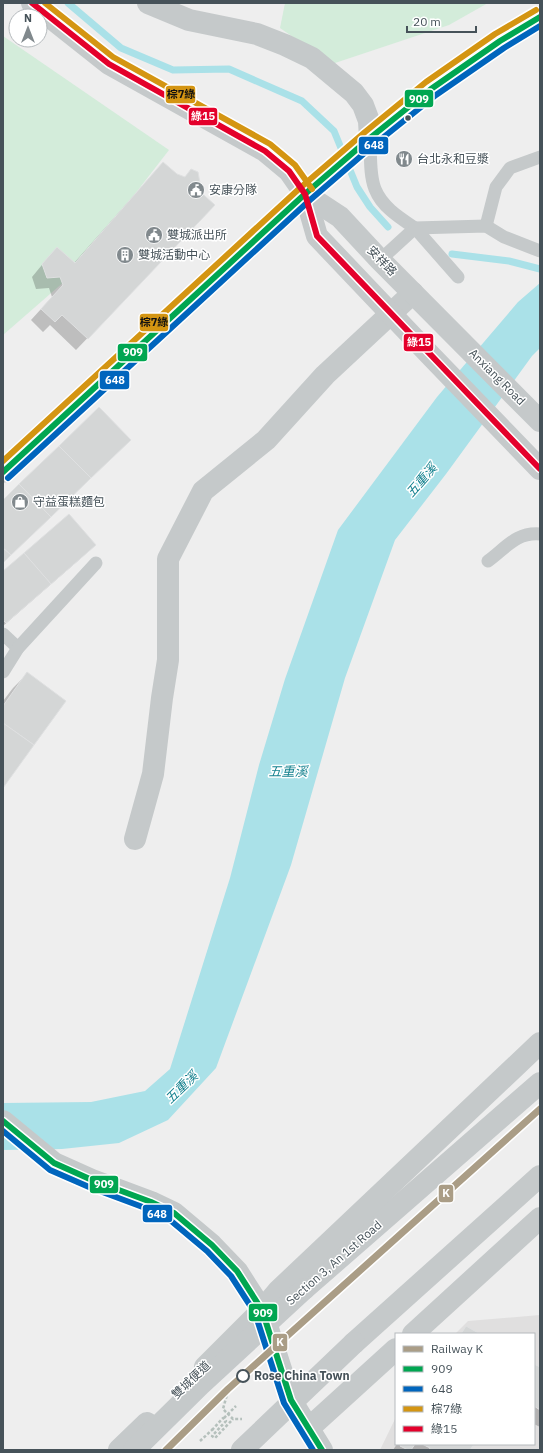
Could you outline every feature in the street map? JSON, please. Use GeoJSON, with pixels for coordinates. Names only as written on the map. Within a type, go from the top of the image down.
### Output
{"type":"FeatureCollection","features":[{"type":"Feature","properties":{"kind":"main road"},"geometry":{"type":"LineString","coordinates":[[3,472],[305,194],[370,138],[431,89],[500,41],[540,17]]}},
{"type":"Feature","properties":{"kind":"street"},"geometry":{"type":"LineString","coordinates":[[32,3],[108,64],[265,151],[289,171],[305,194],[318,236],[430,355],[540,468]]}},
{"type":"Feature","properties":{"kind":"street"},"geometry":{"type":"LineString","coordinates":[[148,3],[188,20],[257,34],[312,58],[354,93],[363,105],[369,121],[370,138]]}},
{"type":"Feature","properties":{"kind":"street","name":"安祥路"},"geometry":{"type":"LineString","coordinates":[[305,194],[340,217],[453,334]]}},
{"type":"Feature","properties":{"kind":"street"},"geometry":{"type":"LineString","coordinates":[[135,839],[153,774],[168,660],[168,559],[203,491],[266,440],[326,375],[413,293]]}},
{"type":"Feature","properties":{"kind":"street","name":"Anxiang Road"},"geometry":{"type":"LineString","coordinates":[[453,334],[533,414]]}},
{"type":"Feature","properties":{"kind":"street","name":"雙城便道"},"geometry":{"type":"LineString","coordinates":[[119,1450],[262,1310],[278,1291],[540,1042]]}},
{"type":"Feature","properties":{"kind":"street","name":"Section 3, An 1st Road"},"geometry":{"type":"LineString","coordinates":[[134,1450],[200,1385],[304,1289],[540,1083]]}},
{"type":"Feature","properties":{"kind":"street"},"geometry":{"type":"LineString","coordinates":[[3,1121],[54,1163],[92,1180],[151,1202],[174,1213],[212,1245],[237,1271],[262,1310],[291,1400],[322,1450]]}},
{"type":"Feature","properties":{"kind":"street"},"geometry":{"type":"LineString","coordinates":[[242,1450],[354,1343],[540,1176]]}},
{"type":"Feature","properties":{"kind":"street"},"geometry":{"type":"LineString","coordinates":[[414,1333],[540,1218]]}},
{"type":"Feature","properties":{"kind":"street"},"geometry":{"type":"LineString","coordinates":[[308,1429],[395,1350]]}},
{"type":"Feature","properties":{"kind":"lane"},"geometry":{"type":"LineString","coordinates":[[370,138],[372,173],[375,189],[384,205],[415,228],[458,277]]}},
{"type":"Feature","properties":{"kind":"lane"},"geometry":{"type":"LineString","coordinates":[[486,226],[496,187],[510,168],[540,157]]}},
{"type":"Feature","properties":{"kind":"lane"},"geometry":{"type":"LineString","coordinates":[[380,260],[415,228],[486,226],[504,237],[540,251]]}},
{"type":"Feature","properties":{"kind":"lane"},"geometry":{"type":"LineString","coordinates":[[488,561],[501,552],[514,539],[533,534],[540,534]]}},
{"type":"Feature","properties":{"kind":"lane"},"geometry":{"type":"LineString","coordinates":[[3,672],[18,648],[96,563]]}},
{"type":"Feature","properties":{"kind":"lane"},"geometry":{"type":"LineString","coordinates":[[3,634],[18,648]]}},
{"type":"Feature","properties":{"kind":"path"},"geometry":{"type":"LineString","coordinates":[[200,1441],[236,1406]]}},
{"type":"Feature","properties":{"kind":"path"},"geometry":{"type":"LineString","coordinates":[[212,1430],[223,1418],[226,1421],[212,1436],[215,1438],[233,1419]]}},
{"type":"Feature","properties":{"kind":"shaded area"},"geometry":{"type":"Polygon","coordinates":[[[540,1315],[540,1450],[380,1450],[395,1419],[395,1445],[535,1445],[535,1333],[456,1333],[468,1321],[540,1315]]]}},
{"type":"Feature","properties":{"kind":"green space"},"geometry":{"type":"Polygon","coordinates":[[[285,3],[488,3],[449,25],[332,64],[280,28],[285,3]]]}},
{"type":"Feature","properties":{"kind":"green space"},"geometry":{"type":"Polygon","coordinates":[[[3,36],[8,39],[8,48],[20,48],[169,150],[73,274],[3,335],[3,36]]]}},
{"type":"Feature","properties":{"kind":"water","name":"五重溪"},"geometry":{"type":"Polygon","coordinates":[[[540,283],[540,348],[532,356],[446,474],[395,540],[345,678],[291,865],[216,1068],[168,1120],[119,1143],[62,1149],[3,1150],[3,1103],[91,1102],[145,1091],[170,1069],[230,878],[259,765],[285,679],[338,530],[437,397],[518,302],[540,283]]]}},
{"type":"Feature","properties":{"kind":"building","name":"雙城活動中心"},"geometry":{"type":"Polygon","coordinates":[[[163,162],[177,174],[185,177],[191,169],[198,172],[200,183],[196,188],[215,205],[88,339],[62,315],[55,322],[41,309],[63,285],[60,277],[47,278],[42,264],[57,247],[75,263],[163,162]]]}},
{"type":"Feature","properties":{"kind":"building"},"geometry":{"type":"Polygon","coordinates":[[[99,407],[131,440],[91,478],[59,446],[99,407]]]}},
{"type":"Feature","properties":{"kind":"building"},"geometry":{"type":"Polygon","coordinates":[[[59,446],[91,478],[51,517],[19,484],[59,446]]]}},
{"type":"Feature","properties":{"kind":"building"},"geometry":{"type":"Polygon","coordinates":[[[19,484],[51,517],[11,555],[3,548],[3,500],[19,484]]]}},
{"type":"Feature","properties":{"kind":"building"},"geometry":{"type":"Polygon","coordinates":[[[69,514],[96,545],[51,584],[24,553],[69,514]]]}},
{"type":"Feature","properties":{"kind":"building"},"geometry":{"type":"Polygon","coordinates":[[[3,548],[11,555],[3,563],[3,548]]]}},
{"type":"Feature","properties":{"kind":"building"},"geometry":{"type":"Polygon","coordinates":[[[24,553],[51,584],[6,623],[3,620],[3,571],[24,553]]]}},
{"type":"Feature","properties":{"kind":"building"},"geometry":{"type":"Polygon","coordinates":[[[27,672],[66,701],[34,745],[3,723],[3,706],[27,672]]]}},
{"type":"Feature","properties":{"kind":"building"},"geometry":{"type":"Polygon","coordinates":[[[3,723],[34,745],[3,788],[3,723]]]}},
{"type":"Feature","properties":{"kind":"building"},"geometry":{"type":"Polygon","coordinates":[[[466,1326],[478,1333],[462,1333],[466,1326]]]}},
{"type":"Feature","properties":{"kind":"building"},"geometry":{"type":"Polygon","coordinates":[[[535,1364],[540,1367],[540,1410],[535,1407],[535,1364]]]}},
{"type":"Feature","properties":{"kind":"building"},"geometry":{"type":"Polygon","coordinates":[[[400,1445],[414,1445],[411,1450],[400,1445]]]}},
{"type":"Feature","properties":{"kind":"building"},"geometry":{"type":"Polygon","coordinates":[[[424,1445],[473,1445],[470,1450],[429,1450],[430,1448],[424,1445]]]}},
{"type":"Feature","properties":{"kind":"waterway"},"geometry":{"type":"LineString","coordinates":[[68,3],[121,48],[173,70],[229,69],[302,101],[334,131],[357,187],[370,207],[388,227]]}},
{"type":"Feature","properties":{"kind":"waterway"},"geometry":{"type":"LineString","coordinates":[[452,254],[509,261],[540,269]]}},
{"type":"Feature","properties":{"kind":"rail line","name":"K"},"geometry":{"type":"LineString","coordinates":[[166,1450],[228,1389],[540,1109]]}},
{"type":"Feature","properties":{"kind":"transit line","name":"綠15"},"geometry":{"type":"LineString","coordinates":[[32,3],[109,64],[265,151],[289,171],[305,194],[317,236],[540,469]]}},
{"type":"Feature","properties":{"kind":"transit line","name":"棕7綠"},"geometry":{"type":"LineString","coordinates":[[45,3],[113,57],[270,144],[295,165],[312,189]]}},
{"type":"Feature","properties":{"kind":"transit line","name":"棕7綠"},"geometry":{"type":"LineString","coordinates":[[3,461],[300,188],[365,132],[426,82],[495,34],[536,10]]}},
{"type":"Feature","properties":{"kind":"transit line","name":"909"},"geometry":{"type":"LineString","coordinates":[[3,472],[305,194],[370,138],[431,89],[500,41],[540,17]]}},
{"type":"Feature","properties":{"kind":"transit line","name":"648"},"geometry":{"type":"LineString","coordinates":[[8,478],[310,200],[375,144],[436,95],[504,48],[540,26]]}},
{"type":"Feature","properties":{"kind":"transit line","name":"909"},"geometry":{"type":"LineString","coordinates":[[3,1121],[54,1163],[92,1180],[151,1202],[174,1213],[212,1245],[237,1271],[262,1310],[291,1400],[322,1450]]}},
{"type":"Feature","properties":{"kind":"transit line","name":"648"},"geometry":{"type":"LineString","coordinates":[[3,1131],[50,1170],[89,1187],[148,1209],[170,1220],[207,1251],[231,1276],[255,1313],[284,1403],[313,1450]]}},
{"type":"Feature","properties":{"kind":"place","name":"台北永和豆漿"},"geometry":{"type":"Point","coordinates":[404,159]}},
{"type":"Feature","properties":{"kind":"place","name":"安康分隊"},"geometry":{"type":"Point","coordinates":[196,190]}},
{"type":"Feature","properties":{"kind":"place","name":"雙城派出所"},"geometry":{"type":"Point","coordinates":[154,235]}},
{"type":"Feature","properties":{"kind":"place","name":"雙城活動中心"},"geometry":{"type":"Point","coordinates":[125,255]}},
{"type":"Feature","properties":{"kind":"place","name":"守益蛋糕麵包"},"geometry":{"type":"Point","coordinates":[20,502]}},
{"type":"Feature","properties":{"kind":"place","name":"Rose China Town"},"geometry":{"type":"Point","coordinates":[243,1376]}}]}
